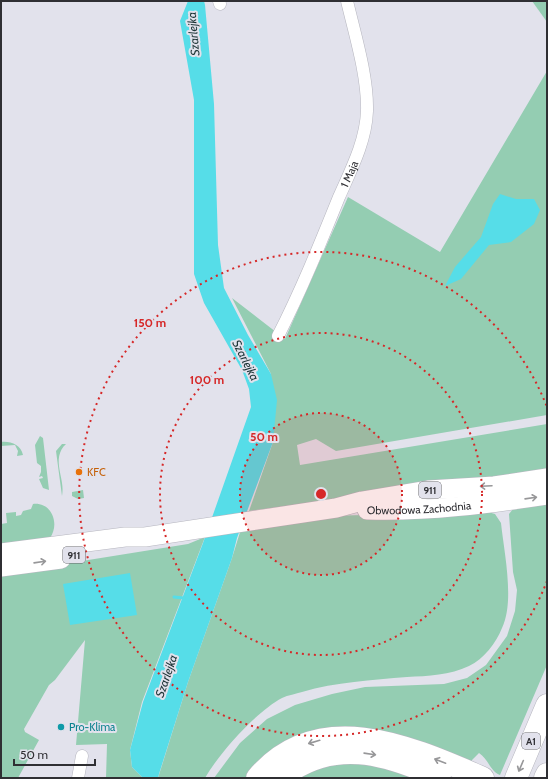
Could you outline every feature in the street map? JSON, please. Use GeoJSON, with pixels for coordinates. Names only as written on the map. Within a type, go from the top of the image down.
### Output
{"type":"FeatureCollection","features":[{"type":"Feature","properties":{"kind":"highway","name":"A1"},"geometry":{"type":"LineString","coordinates":[[516,778],[547,705]]}},
{"type":"Feature","properties":{"kind":"highway"},"geometry":{"type":"LineString","coordinates":[[256,778],[263,770],[285,753],[308,743],[341,737],[362,737],[383,741],[480,776]]}},
{"type":"Feature","properties":{"kind":"highway"},"geometry":{"type":"LineString","coordinates":[[281,778],[291,770],[312,759],[330,754],[350,753],[386,757],[440,778]]}},
{"type":"Feature","properties":{"kind":"highway"},"geometry":{"type":"LineString","coordinates":[[545,778],[547,774]]}},
{"type":"Feature","properties":{"kind":"main road","name":"Obwodowa Zachodnia"},"geometry":{"type":"LineString","coordinates":[[336,508],[362,501],[428,490],[494,486],[547,478]]}},
{"type":"Feature","properties":{"kind":"main road","name":"Obwodowa Zachodnia"},"geometry":{"type":"LineString","coordinates":[[336,508],[372,510],[432,508],[502,502],[547,495]]}},
{"type":"Feature","properties":{"kind":"main road","name":"911"},"geometry":{"type":"LineString","coordinates":[[1,567],[57,560],[125,546],[145,537],[182,530],[336,508]]}},
{"type":"Feature","properties":{"kind":"main road","name":"911"},"geometry":{"type":"LineString","coordinates":[[1,553],[125,536],[145,537]]}},
{"type":"Feature","properties":{"kind":"street","name":"1 Maja"},"geometry":{"type":"LineString","coordinates":[[278,336],[305,281],[356,157],[364,131],[367,111],[364,82],[347,1]]}},
{"type":"Feature","properties":{"kind":"street"},"geometry":{"type":"LineString","coordinates":[[78,778],[82,756]]}},
{"type":"Feature","properties":{"kind":"green space"},"geometry":{"type":"Polygon","coordinates":[[[532,1],[547,1],[547,22],[532,1]]]}},
{"type":"Feature","properties":{"kind":"green space"},"geometry":{"type":"Polygon","coordinates":[[[547,71],[547,415],[336,451],[316,439],[297,445],[300,465],[547,424],[547,469],[249,511],[273,442],[271,374],[232,298],[285,339],[348,197],[440,252],[547,71]]]}},
{"type":"Feature","properties":{"kind":"green space"},"geometry":{"type":"Polygon","coordinates":[[[40,436],[43,438],[49,490],[43,488],[39,479],[43,478],[42,476],[39,477],[41,466],[37,463],[35,445],[40,436]]]}},
{"type":"Feature","properties":{"kind":"green space"},"geometry":{"type":"Polygon","coordinates":[[[1,442],[15,444],[18,446],[23,455],[17,456],[18,451],[15,445],[1,446],[1,442]]]}},
{"type":"Feature","properties":{"kind":"green space"},"geometry":{"type":"Polygon","coordinates":[[[62,444],[66,444],[61,450],[59,456],[63,490],[62,496],[56,451],[62,444]]]}},
{"type":"Feature","properties":{"kind":"green space"},"geometry":{"type":"Polygon","coordinates":[[[83,490],[84,498],[78,499],[72,496],[72,492],[83,490]]]}},
{"type":"Feature","properties":{"kind":"green space"},"geometry":{"type":"Polygon","coordinates":[[[547,502],[547,665],[500,775],[494,771],[479,753],[472,760],[469,766],[409,742],[250,778],[214,778],[240,743],[267,719],[295,705],[332,694],[365,687],[444,684],[467,678],[486,665],[507,636],[515,611],[517,590],[513,572],[509,514],[513,509],[547,502]]]}},
{"type":"Feature","properties":{"kind":"green space"},"geometry":{"type":"Polygon","coordinates":[[[33,504],[45,506],[52,515],[54,526],[50,538],[1,548],[1,524],[7,523],[6,513],[16,512],[16,516],[21,515],[23,511],[31,509],[33,504]]]}},
{"type":"Feature","properties":{"kind":"green space"},"geometry":{"type":"Polygon","coordinates":[[[488,512],[495,514],[501,523],[508,576],[508,604],[506,617],[499,634],[493,645],[480,659],[462,669],[447,673],[341,684],[284,697],[261,713],[239,734],[220,756],[205,778],[158,778],[188,682],[241,529],[324,516],[488,512]]]}},
{"type":"Feature","properties":{"kind":"green space"},"geometry":{"type":"Polygon","coordinates":[[[205,537],[142,702],[130,750],[132,767],[143,778],[106,778],[107,744],[76,745],[85,640],[55,680],[49,685],[24,729],[25,732],[39,740],[18,778],[1,778],[1,574],[188,544],[205,537]]]}},
{"type":"Feature","properties":{"kind":"green space"},"geometry":{"type":"Polygon","coordinates":[[[360,759],[427,778],[291,778],[312,766],[360,759]]]}},
{"type":"Feature","properties":{"kind":"water","name":"Szarlejka"},"geometry":{"type":"Polygon","coordinates":[[[188,1],[204,1],[205,5],[214,104],[218,245],[224,288],[248,335],[271,374],[277,400],[273,442],[237,538],[232,558],[188,682],[158,778],[143,778],[132,767],[130,750],[143,702],[203,543],[251,407],[249,389],[242,370],[204,303],[194,274],[194,100],[180,21],[188,1]]]}},
{"type":"Feature","properties":{"kind":"water"},"geometry":{"type":"Polygon","coordinates":[[[500,194],[516,199],[534,199],[540,210],[534,224],[511,242],[489,245],[461,279],[445,286],[455,267],[481,237],[493,204],[500,194]]]}},
{"type":"Feature","properties":{"kind":"water"},"geometry":{"type":"Polygon","coordinates":[[[130,573],[137,615],[70,625],[63,584],[130,573]]]}},
{"type":"Feature","properties":{"kind":"waterway"},"geometry":{"type":"LineString","coordinates":[[174,597],[184,598]]}},
{"type":"Feature","properties":{"kind":"place","name":"KFC"},"geometry":{"type":"Point","coordinates":[79,472]}},
{"type":"Feature","properties":{"kind":"place","name":"Pro-Klima"},"geometry":{"type":"Point","coordinates":[61,727]}}]}
